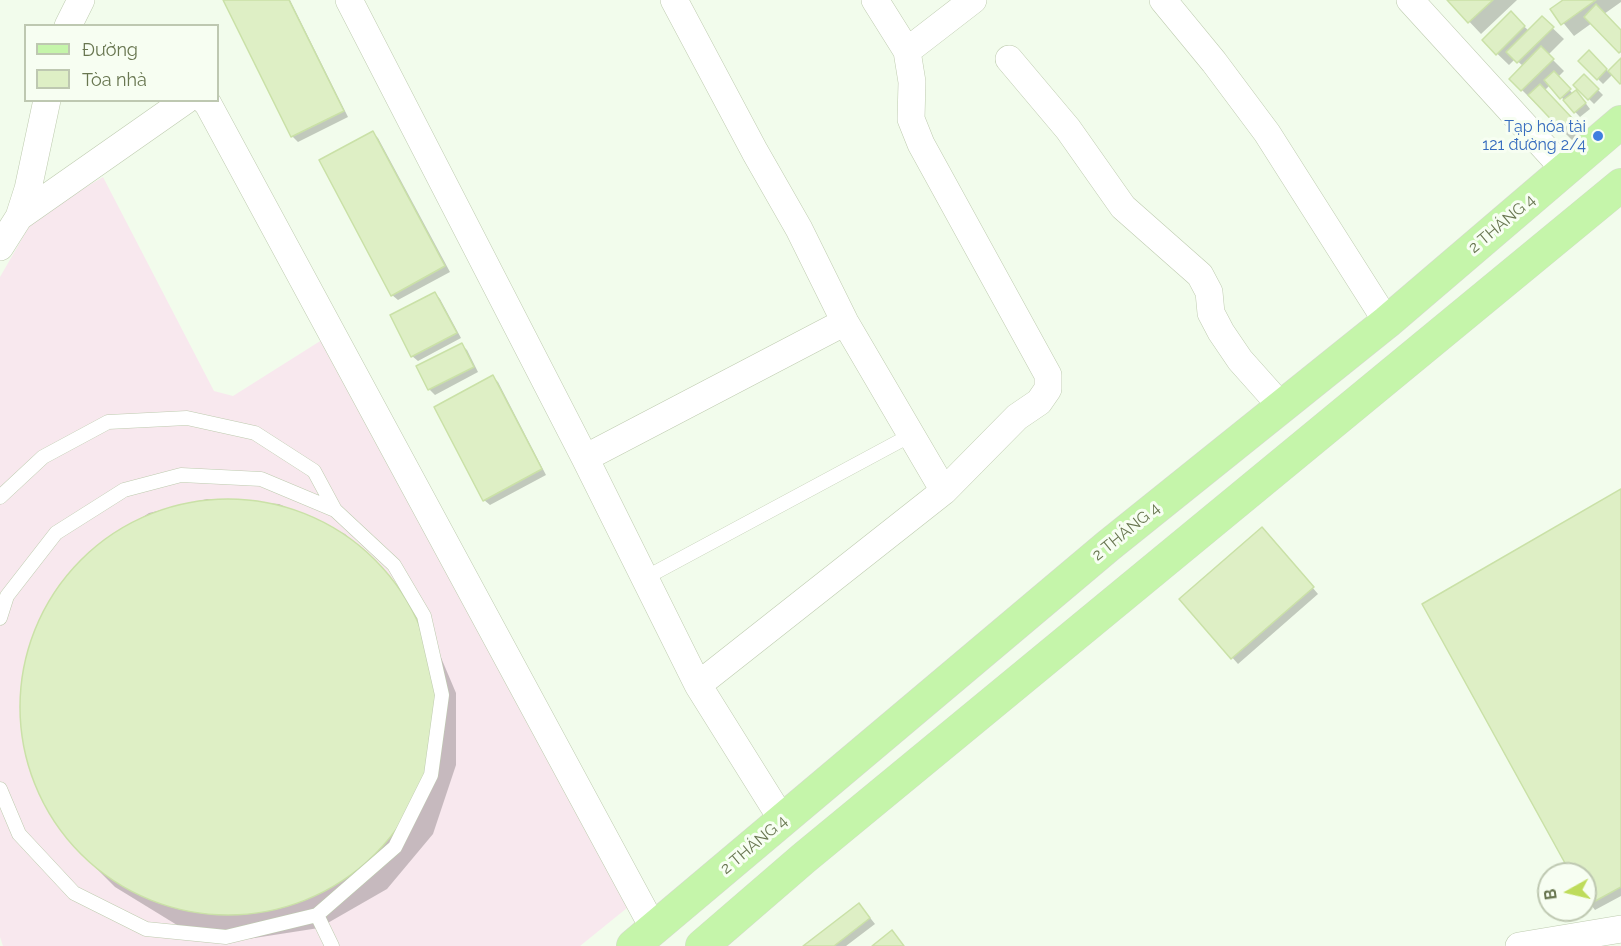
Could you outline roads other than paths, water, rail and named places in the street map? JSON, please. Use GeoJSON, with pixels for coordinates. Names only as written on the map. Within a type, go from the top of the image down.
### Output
{"type":"FeatureCollection","features":[{"type":"Feature","properties":{"kind":"main road","name":"2 THÁNG 4"},"geometry":{"type":"LineString","coordinates":[[644,938],[1108,546],[1387,322],[1621,122]]}},
{"type":"Feature","properties":{"kind":"main road"},"geometry":{"type":"LineString","coordinates":[[702,946],[804,858],[1621,185]]}},
{"type":"Feature","properties":{"kind":"street"},"geometry":{"type":"LineString","coordinates":[[69,24],[81,0]]}},
{"type":"Feature","properties":{"kind":"street"},"geometry":{"type":"LineString","coordinates":[[349,0],[585,458],[698,686],[783,821]]}},
{"type":"Feature","properties":{"kind":"street"},"geometry":{"type":"LineString","coordinates":[[674,0],[799,229],[845,322],[944,491]]}},
{"type":"Feature","properties":{"kind":"street"},"geometry":{"type":"LineString","coordinates":[[698,686],[944,491],[1017,417],[1039,402],[1048,389],[1048,375],[921,144],[911,119],[912,82],[907,51],[875,0]]}},
{"type":"Feature","properties":{"kind":"street"},"geometry":{"type":"LineString","coordinates":[[907,51],[973,0]]}},
{"type":"Feature","properties":{"kind":"street"},"geometry":{"type":"LineString","coordinates":[[1162,0],[1214,62],[1267,133],[1387,322]]}},
{"type":"Feature","properties":{"kind":"street"},"geometry":{"type":"LineString","coordinates":[[1410,0],[1565,170]]}},
{"type":"Feature","properties":{"kind":"street"},"geometry":{"type":"LineString","coordinates":[[1010,59],[1068,129],[1123,207],[1200,275],[1209,292],[1211,313],[1221,332],[1240,360],[1281,406]]}},
{"type":"Feature","properties":{"kind":"street"},"geometry":{"type":"LineString","coordinates":[[0,247],[19,217],[28,189],[47,102]]}},
{"type":"Feature","properties":{"kind":"street"},"geometry":{"type":"LineString","coordinates":[[19,217],[183,102]]}},
{"type":"Feature","properties":{"kind":"street"},"geometry":{"type":"LineString","coordinates":[[206,102],[644,938]]}},
{"type":"Feature","properties":{"kind":"street"},"geometry":{"type":"LineString","coordinates":[[585,458],[845,322]]}},
{"type":"Feature","properties":{"kind":"street"},"geometry":{"type":"LineString","coordinates":[[1519,946],[1621,929]]}},
{"type":"Feature","properties":{"kind":"lane"},"geometry":{"type":"LineString","coordinates":[[0,497],[43,457],[108,422],[187,418],[255,433],[314,471],[335,510],[394,565],[424,616],[442,695],[431,775],[395,847],[317,915],[226,938],[146,928],[74,893],[19,834],[0,789]]}},
{"type":"Feature","properties":{"kind":"lane"},"geometry":{"type":"LineString","coordinates":[[645,578],[911,435]]}},
{"type":"Feature","properties":{"kind":"lane"},"geometry":{"type":"LineString","coordinates":[[0,618],[7,596],[57,533],[124,490],[181,475],[261,479],[335,510]]}},
{"type":"Feature","properties":{"kind":"lane"},"geometry":{"type":"LineString","coordinates":[[317,915],[332,946]]}},
{"type":"Feature","properties":{"kind":"place","name":"Tạp hóa tài 121 đường 2/4"},"geometry":{"type":"Point","coordinates":[1598,136]}}]}
